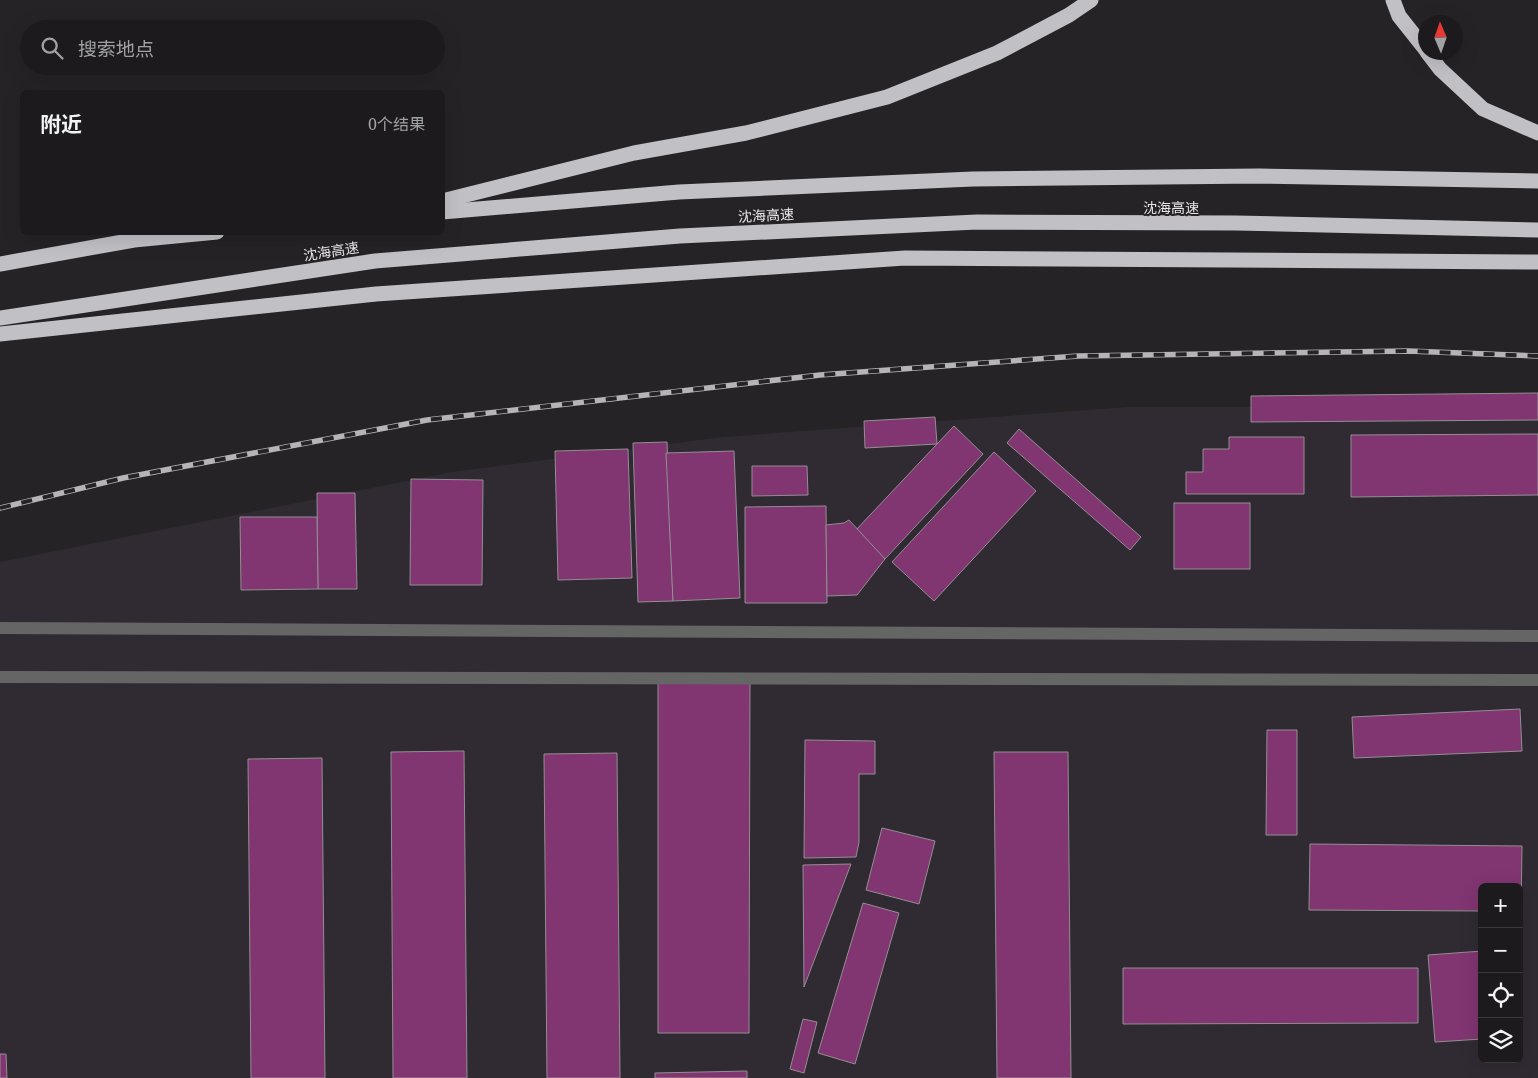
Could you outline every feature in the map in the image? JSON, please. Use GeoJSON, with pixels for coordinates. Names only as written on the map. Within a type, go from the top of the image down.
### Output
{"type":"FeatureCollection","features":[{"type":"Feature","properties":{"kind":"highway"},"geometry":{"type":"LineString","coordinates":[[445,200],[634,153],[746,133],[887,97],[997,53],[1069,15],[1091,0]]}},
{"type":"Feature","properties":{"kind":"highway"},"geometry":{"type":"LineString","coordinates":[[1393,0],[1399,16],[1418,41]]}},
{"type":"Feature","properties":{"kind":"highway"},"geometry":{"type":"LineString","coordinates":[[1433,60],[1482,109],[1538,133]]}},
{"type":"Feature","properties":{"kind":"highway","name":"沈海高速"},"geometry":{"type":"LineString","coordinates":[[445,212],[679,192],[973,179],[1259,176],[1538,181]]}},
{"type":"Feature","properties":{"kind":"highway","name":"沈海高速"},"geometry":{"type":"LineString","coordinates":[[0,318],[375,261],[680,236],[977,222],[1236,223],[1538,230]]}},
{"type":"Feature","properties":{"kind":"highway"},"geometry":{"type":"LineString","coordinates":[[0,264],[134,240],[186,235]]}},
{"type":"Feature","properties":{"kind":"highway"},"geometry":{"type":"LineString","coordinates":[[0,334],[376,294],[905,258],[1538,262]]}},
{"type":"Feature","properties":{"kind":"lane"},"geometry":{"type":"LineString","coordinates":[[0,628],[1538,636]]}},
{"type":"Feature","properties":{"kind":"lane"},"geometry":{"type":"LineString","coordinates":[[0,677],[1538,680]]}},
{"type":"Feature","properties":{"kind":"shaded area"},"geometry":{"type":"Polygon","coordinates":[[[1538,406],[1538,1078],[0,1078],[0,562],[452,472],[723,437],[1128,407],[1538,406]]]}},
{"type":"Feature","properties":{"kind":"building"},"geometry":{"type":"Polygon","coordinates":[[[1538,393],[1538,420],[1251,422],[1251,396],[1538,393]]]}},
{"type":"Feature","properties":{"kind":"building"},"geometry":{"type":"Polygon","coordinates":[[[935,417],[937,444],[865,448],[864,421],[935,417]]]}},
{"type":"Feature","properties":{"kind":"building"},"geometry":{"type":"Polygon","coordinates":[[[954,426],[983,454],[885,559],[855,531],[954,426]]]}},
{"type":"Feature","properties":{"kind":"building"},"geometry":{"type":"Polygon","coordinates":[[[1019,429],[1141,537],[1130,550],[1007,443],[1019,429]]]}},
{"type":"Feature","properties":{"kind":"building"},"geometry":{"type":"Polygon","coordinates":[[[1538,434],[1538,495],[1351,497],[1351,435],[1538,434]]]}},
{"type":"Feature","properties":{"kind":"building"},"geometry":{"type":"Polygon","coordinates":[[[1229,437],[1304,437],[1304,494],[1186,494],[1186,472],[1203,472],[1203,449],[1229,449],[1229,437]]]}},
{"type":"Feature","properties":{"kind":"building"},"geometry":{"type":"Polygon","coordinates":[[[667,442],[673,601],[638,602],[633,443],[667,442]]]}},
{"type":"Feature","properties":{"kind":"building"},"geometry":{"type":"Polygon","coordinates":[[[628,449],[632,578],[558,580],[555,451],[628,449]]]}},
{"type":"Feature","properties":{"kind":"building"},"geometry":{"type":"Polygon","coordinates":[[[734,451],[740,598],[673,601],[666,453],[734,451]]]}},
{"type":"Feature","properties":{"kind":"building"},"geometry":{"type":"Polygon","coordinates":[[[994,452],[1036,491],[934,601],[892,562],[994,452]]]}},
{"type":"Feature","properties":{"kind":"building"},"geometry":{"type":"Polygon","coordinates":[[[752,466],[807,466],[808,495],[752,496],[752,466]]]}},
{"type":"Feature","properties":{"kind":"building"},"geometry":{"type":"Polygon","coordinates":[[[411,479],[483,480],[482,585],[410,585],[411,479]]]}},
{"type":"Feature","properties":{"kind":"building"},"geometry":{"type":"Polygon","coordinates":[[[317,493],[355,493],[357,589],[318,589],[317,493]]]}},
{"type":"Feature","properties":{"kind":"building"},"geometry":{"type":"Polygon","coordinates":[[[1174,503],[1250,503],[1250,569],[1174,569],[1174,503]]]}},
{"type":"Feature","properties":{"kind":"building"},"geometry":{"type":"Polygon","coordinates":[[[826,506],[827,603],[745,603],[745,507],[826,506]]]}},
{"type":"Feature","properties":{"kind":"building"},"geometry":{"type":"Polygon","coordinates":[[[240,517],[317,517],[318,589],[241,590],[240,517]]]}},
{"type":"Feature","properties":{"kind":"building"},"geometry":{"type":"Polygon","coordinates":[[[849,520],[885,559],[857,595],[827,596],[826,525],[844,523],[849,520]]]}},
{"type":"Feature","properties":{"kind":"building"},"geometry":{"type":"Polygon","coordinates":[[[658,681],[750,682],[749,1033],[658,1033],[658,681]]]}},
{"type":"Feature","properties":{"kind":"building"},"geometry":{"type":"Polygon","coordinates":[[[1520,709],[1522,751],[1354,758],[1352,717],[1520,709]]]}},
{"type":"Feature","properties":{"kind":"building"},"geometry":{"type":"Polygon","coordinates":[[[1267,730],[1297,730],[1297,835],[1266,835],[1267,730]]]}},
{"type":"Feature","properties":{"kind":"building"},"geometry":{"type":"Polygon","coordinates":[[[805,740],[875,741],[875,774],[859,774],[859,842],[856,857],[804,858],[805,740]]]}},
{"type":"Feature","properties":{"kind":"building"},"geometry":{"type":"Polygon","coordinates":[[[464,751],[467,1078],[393,1078],[391,752],[464,751]]]}},
{"type":"Feature","properties":{"kind":"building"},"geometry":{"type":"Polygon","coordinates":[[[994,752],[1068,752],[1071,1078],[997,1078],[994,752]]]}},
{"type":"Feature","properties":{"kind":"building"},"geometry":{"type":"Polygon","coordinates":[[[617,753],[620,1078],[547,1078],[544,754],[617,753]]]}},
{"type":"Feature","properties":{"kind":"building"},"geometry":{"type":"Polygon","coordinates":[[[322,758],[325,1078],[251,1078],[248,759],[322,758]]]}},
{"type":"Feature","properties":{"kind":"building"},"geometry":{"type":"Polygon","coordinates":[[[882,828],[935,841],[919,904],[866,890],[882,828]]]}},
{"type":"Feature","properties":{"kind":"building"},"geometry":{"type":"Polygon","coordinates":[[[1310,844],[1522,846],[1521,883],[1478,883],[1478,911],[1309,910],[1310,844]]]}},
{"type":"Feature","properties":{"kind":"building"},"geometry":{"type":"Polygon","coordinates":[[[851,864],[804,987],[803,865],[851,864]]]}},
{"type":"Feature","properties":{"kind":"building"},"geometry":{"type":"Polygon","coordinates":[[[863,903],[899,913],[855,1064],[818,1053],[863,903]]]}},
{"type":"Feature","properties":{"kind":"building"},"geometry":{"type":"Polygon","coordinates":[[[1478,951],[1478,1039],[1435,1042],[1428,955],[1478,951]]]}},
{"type":"Feature","properties":{"kind":"building"},"geometry":{"type":"Polygon","coordinates":[[[1123,968],[1418,968],[1418,1023],[1123,1024],[1123,968]]]}},
{"type":"Feature","properties":{"kind":"building"},"geometry":{"type":"Polygon","coordinates":[[[803,1019],[817,1022],[804,1073],[790,1069],[803,1019]]]}},
{"type":"Feature","properties":{"kind":"building"},"geometry":{"type":"Polygon","coordinates":[[[0,1054],[6,1054],[7,1078],[0,1078],[0,1054]]]}},
{"type":"Feature","properties":{"kind":"building"},"geometry":{"type":"Polygon","coordinates":[[[747,1071],[747,1078],[655,1078],[655,1073],[747,1071]]]}},
{"type":"Feature","properties":{"kind":"railway"},"geometry":{"type":"LineString","coordinates":[[0,508],[123,478],[427,420],[820,375],[1078,356],[1408,351],[1538,356]]}}]}
